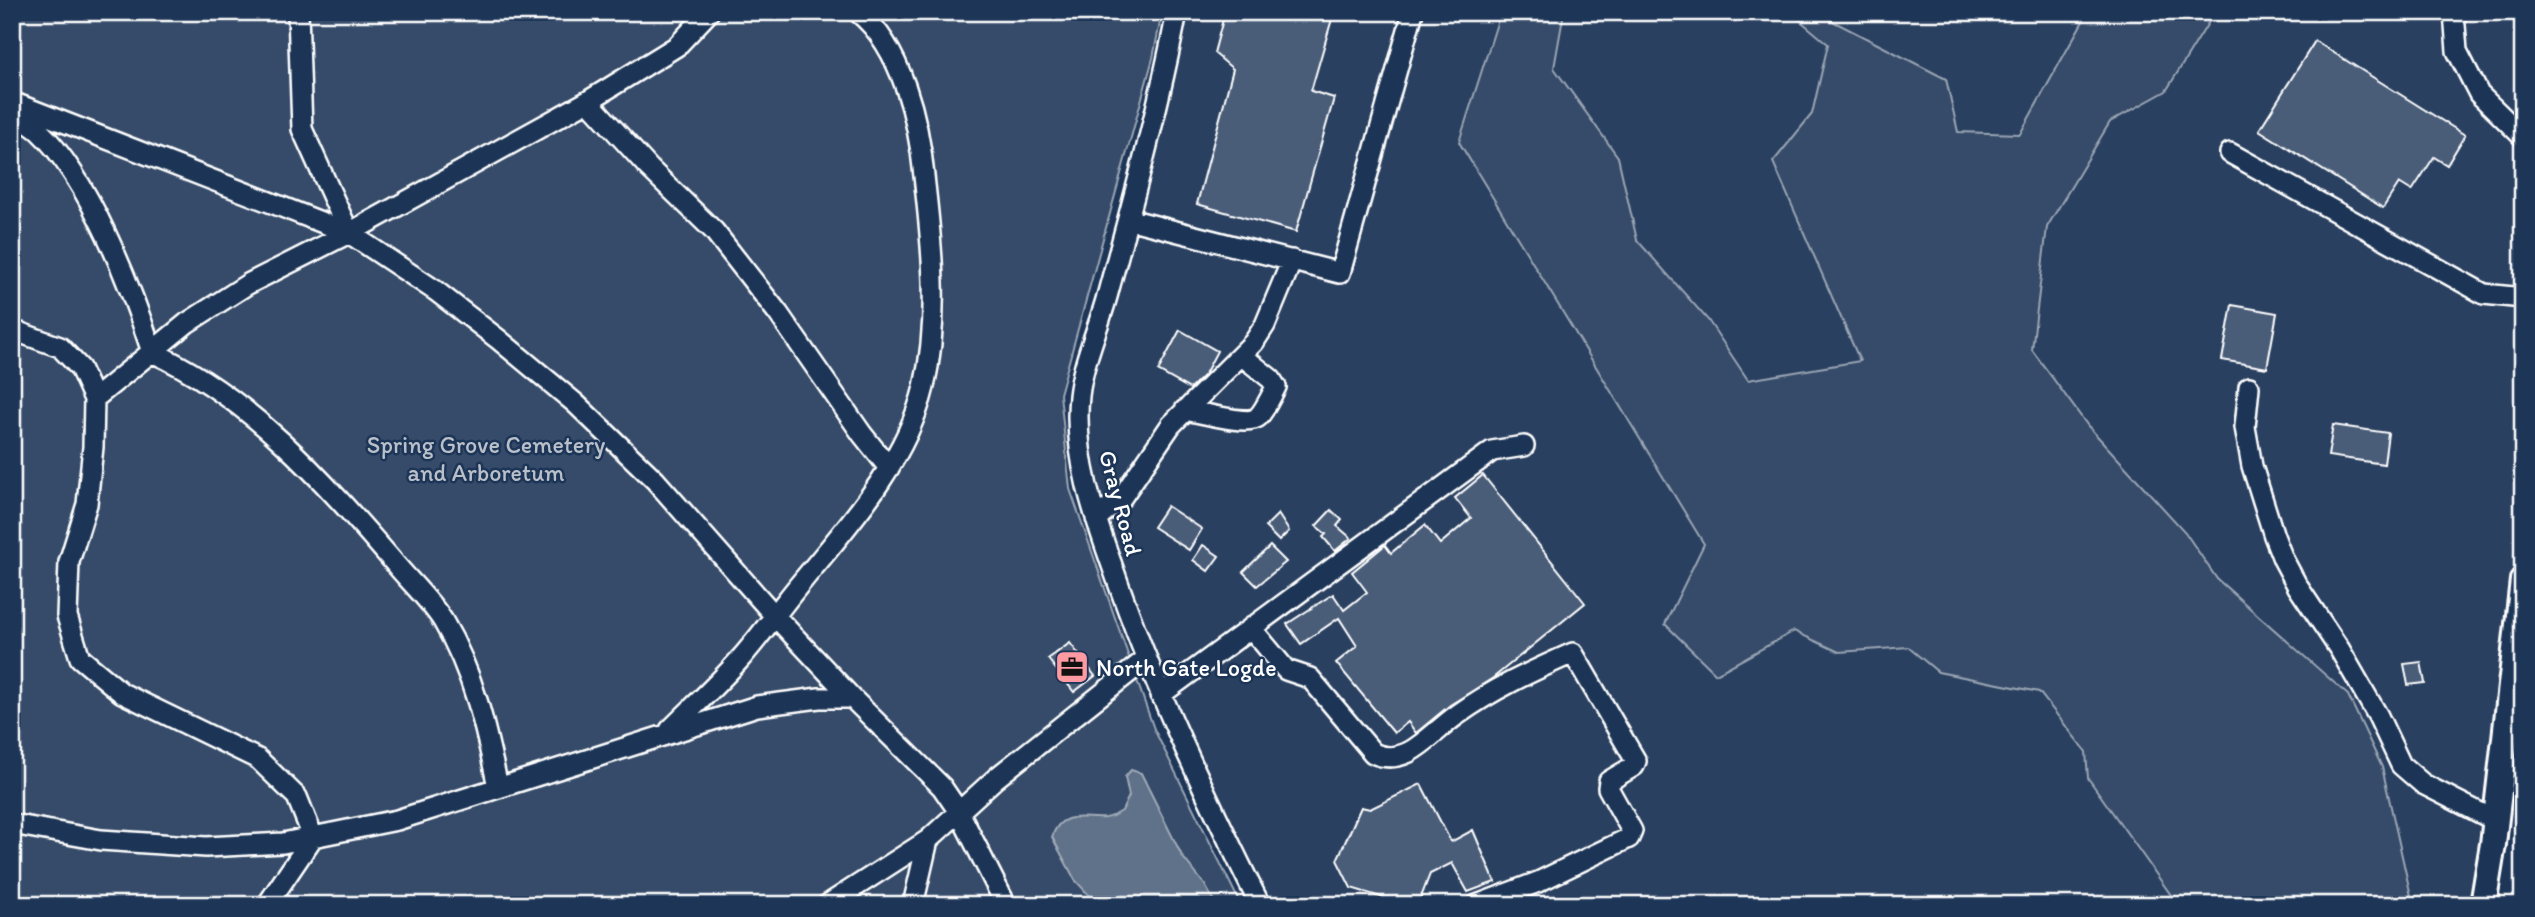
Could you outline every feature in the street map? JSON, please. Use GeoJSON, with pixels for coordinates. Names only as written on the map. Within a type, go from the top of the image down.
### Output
{"type":"FeatureCollection","features":[{"type":"Feature","properties":{"kind":"main road"},"geometry":{"type":"LineString","coordinates":[[2483,905],[2496,821],[2523,580]]}},
{"type":"Feature","properties":{"kind":"street"},"geometry":{"type":"LineString","coordinates":[[299,12],[302,128],[349,233]]}},
{"type":"Feature","properties":{"kind":"street"},"geometry":{"type":"LineString","coordinates":[[94,399],[187,323],[248,284],[349,233],[588,101],[677,46],[709,12]]}},
{"type":"Feature","properties":{"kind":"street"},"geometry":{"type":"LineString","coordinates":[[667,734],[741,658],[847,527],[889,468],[911,427],[923,387],[932,334],[931,243],[921,144],[911,99],[887,49],[858,12]]}},
{"type":"Feature","properties":{"kind":"street","name":"Gray Road"},"geometry":{"type":"LineString","coordinates":[[1177,12],[1163,87],[1085,369],[1079,395],[1078,421],[1084,473],[1096,519],[1146,659],[1200,784],[1260,905]]}},
{"type":"Feature","properties":{"kind":"street"},"geometry":{"type":"LineString","coordinates":[[1128,219],[1340,273],[1413,12]]}},
{"type":"Feature","properties":{"kind":"street"},"geometry":{"type":"LineString","coordinates":[[2454,12],[2457,51],[2479,94],[2523,137]]}},
{"type":"Feature","properties":{"kind":"street"},"geometry":{"type":"LineString","coordinates":[[588,101],[649,167],[714,231],[778,313],[862,434],[889,468]]}},
{"type":"Feature","properties":{"kind":"street"},"geometry":{"type":"LineString","coordinates":[[12,102],[349,233],[436,291],[575,402],[655,480],[774,615],[942,788],[959,812],[1006,905]]}},
{"type":"Feature","properties":{"kind":"street"},"geometry":{"type":"LineString","coordinates":[[12,113],[39,132],[76,178],[112,248],[152,352],[176,363],[223,394],[298,456],[442,620],[472,680],[498,787]]}},
{"type":"Feature","properties":{"kind":"street"},"geometry":{"type":"LineString","coordinates":[[2230,153],[2484,294],[2523,298]]}},
{"type":"Feature","properties":{"kind":"street"},"geometry":{"type":"LineString","coordinates":[[1096,519],[1122,497],[1171,425],[1241,355],[1265,325],[1292,260]]}},
{"type":"Feature","properties":{"kind":"street"},"geometry":{"type":"LineString","coordinates":[[12,333],[21,333],[60,347],[80,368],[94,399],[93,447],[87,504],[69,562],[67,616],[80,658],[122,693],[258,759],[298,797],[313,837]]}},
{"type":"Feature","properties":{"kind":"street"},"geometry":{"type":"LineString","coordinates":[[1185,410],[1232,419],[1252,420],[1258,417],[1276,387],[1271,379],[1241,355]]}},
{"type":"Feature","properties":{"kind":"street"},"geometry":{"type":"LineString","coordinates":[[2249,387],[2245,427],[2252,466],[2274,536],[2298,587],[2340,650],[2378,716],[2401,765],[2423,784],[2496,821]]}},
{"type":"Feature","properties":{"kind":"street"},"geometry":{"type":"LineString","coordinates":[[1160,695],[1492,451],[1524,446]]}},
{"type":"Feature","properties":{"kind":"street"},"geometry":{"type":"LineString","coordinates":[[1251,628],[1286,670],[1310,678],[1373,753],[1382,757],[1394,757],[1411,751],[1458,714],[1518,677],[1573,653],[1636,761],[1634,766],[1609,780],[1608,788],[1632,831],[1629,838],[1538,882],[1477,905]]}},
{"type":"Feature","properties":{"kind":"street"},"geometry":{"type":"LineString","coordinates":[[827,905],[928,840],[996,778],[1146,659]]}},
{"type":"Feature","properties":{"kind":"street"},"geometry":{"type":"LineString","coordinates":[[12,824],[101,840],[206,847],[284,843],[397,820],[757,706],[819,698],[852,698]]}},
{"type":"Feature","properties":{"kind":"street"},"geometry":{"type":"LineString","coordinates":[[267,905],[313,837]]}},
{"type":"Feature","properties":{"kind":"street"},"geometry":{"type":"LineString","coordinates":[[913,905],[928,840]]}},
{"type":"Feature","properties":{"kind":"shaded area"},"geometry":{"type":"Polygon","coordinates":[[[1177,12],[1487,12],[1498,20],[1459,143],[1704,545],[1716,674],[1794,631],[1839,652],[1908,647],[1938,672],[2039,692],[2086,752],[2088,778],[2178,905],[1260,905],[1139,643],[1078,421],[1177,12]]]}},
{"type":"Feature","properties":{"kind":"shaded area"},"geometry":{"type":"Polygon","coordinates":[[[1564,12],[1790,12],[1829,44],[1812,114],[1773,162],[1860,361],[1748,380],[1708,320],[1637,240],[1618,157],[1554,68],[1564,12]]]}},
{"type":"Feature","properties":{"kind":"shaded area"},"geometry":{"type":"Polygon","coordinates":[[[1815,12],[2088,12],[2021,134],[1958,132],[1946,79],[1815,12]]]}},
{"type":"Feature","properties":{"kind":"shaded area"},"geometry":{"type":"Polygon","coordinates":[[[2215,12],[2523,12],[2523,580],[2483,905],[2413,905],[2382,767],[2348,695],[2217,579],[2185,532],[2088,426],[2032,350],[2047,227],[2110,122],[2166,91],[2215,12]]]}},
{"type":"Feature","properties":{"kind":"shaded area"},"geometry":{"type":"Polygon","coordinates":[[[1131,770],[1141,773],[1182,856],[1205,885],[1216,905],[1098,905],[1075,880],[1052,837],[1056,828],[1067,819],[1106,818],[1122,811],[1129,796],[1125,777],[1131,770]]]}},
{"type":"Feature","properties":{"kind":"green space","name":"Spring Grove Cemetery and Arboretum"},"geometry":{"type":"Polygon","coordinates":[[[12,12],[1162,12],[1153,58],[1060,394],[1070,489],[1154,729],[1241,905],[12,905],[12,12]]]}},
{"type":"Feature","properties":{"kind":"green space"},"geometry":{"type":"Polygon","coordinates":[[[1487,12],[1564,12],[1554,68],[1618,157],[1637,240],[1708,320],[1748,380],[1860,361],[1773,162],[1812,114],[1828,44],[1790,12],[1815,12],[1946,79],[1958,132],[2020,134],[2088,12],[2215,12],[2166,91],[2110,122],[2047,227],[2032,350],[2088,426],[2185,532],[2217,579],[2348,695],[2382,767],[2413,905],[2178,905],[2088,778],[2086,752],[2039,692],[1938,672],[1908,647],[1839,652],[1794,631],[1716,674],[1665,624],[1704,544],[1459,142],[1498,20],[1487,12]]]}},
{"type":"Feature","properties":{"kind":"building"},"geometry":{"type":"Polygon","coordinates":[[[1225,12],[1334,12],[1311,91],[1334,98],[1296,232],[1197,204],[1233,69],[1214,53],[1225,12]]]}},
{"type":"Feature","properties":{"kind":"building"},"geometry":{"type":"Polygon","coordinates":[[[2315,41],[2465,135],[2447,165],[2434,157],[2412,191],[2399,183],[2383,208],[2259,130],[2315,41]]]}},
{"type":"Feature","properties":{"kind":"building"},"geometry":{"type":"Polygon","coordinates":[[[2232,305],[2277,313],[2267,368],[2222,360],[2232,305]]]}},
{"type":"Feature","properties":{"kind":"building"},"geometry":{"type":"Polygon","coordinates":[[[1180,330],[1217,351],[1205,374],[1190,389],[1158,371],[1180,330]]]}},
{"type":"Feature","properties":{"kind":"building"},"geometry":{"type":"Polygon","coordinates":[[[2333,425],[2388,433],[2384,464],[2328,456],[2333,425]]]}},
{"type":"Feature","properties":{"kind":"building"},"geometry":{"type":"Polygon","coordinates":[[[1483,475],[1585,603],[1493,678],[1450,705],[1416,733],[1408,722],[1394,733],[1336,663],[1357,646],[1339,618],[1301,644],[1287,624],[1333,594],[1344,610],[1367,592],[1352,572],[1385,545],[1391,553],[1425,525],[1440,544],[1471,518],[1455,498],[1483,475]]]}},
{"type":"Feature","properties":{"kind":"building"},"geometry":{"type":"Polygon","coordinates":[[[1167,506],[1202,529],[1189,550],[1153,527],[1167,506]]]}},
{"type":"Feature","properties":{"kind":"building"},"geometry":{"type":"Polygon","coordinates":[[[1331,510],[1342,520],[1337,526],[1351,538],[1335,551],[1323,537],[1326,534],[1316,526],[1331,510]]]}},
{"type":"Feature","properties":{"kind":"building"},"geometry":{"type":"Polygon","coordinates":[[[1278,514],[1289,531],[1279,541],[1265,527],[1278,514]]]}},
{"type":"Feature","properties":{"kind":"building"},"geometry":{"type":"Polygon","coordinates":[[[1203,545],[1219,556],[1208,571],[1193,560],[1203,545]]]}},
{"type":"Feature","properties":{"kind":"building"},"geometry":{"type":"Polygon","coordinates":[[[1270,546],[1286,562],[1257,586],[1243,572],[1270,546]]]}},
{"type":"Feature","properties":{"kind":"building","name":"North Gate Logde"},"geometry":{"type":"Polygon","coordinates":[[[1070,643],[1095,676],[1074,692],[1048,659],[1070,643]]]}},
{"type":"Feature","properties":{"kind":"building"},"geometry":{"type":"Polygon","coordinates":[[[2421,662],[2425,683],[2408,685],[2404,664],[2421,662]]]}},
{"type":"Feature","properties":{"kind":"building"},"geometry":{"type":"Polygon","coordinates":[[[1421,784],[1451,842],[1473,830],[1495,882],[1468,892],[1452,863],[1430,874],[1418,905],[1407,905],[1351,888],[1337,860],[1361,807],[1370,809],[1421,784]]]}},
{"type":"Feature","properties":{"kind":"place","name":"North Gate Logde"},"geometry":{"type":"Point","coordinates":[1072,667]}}]}
